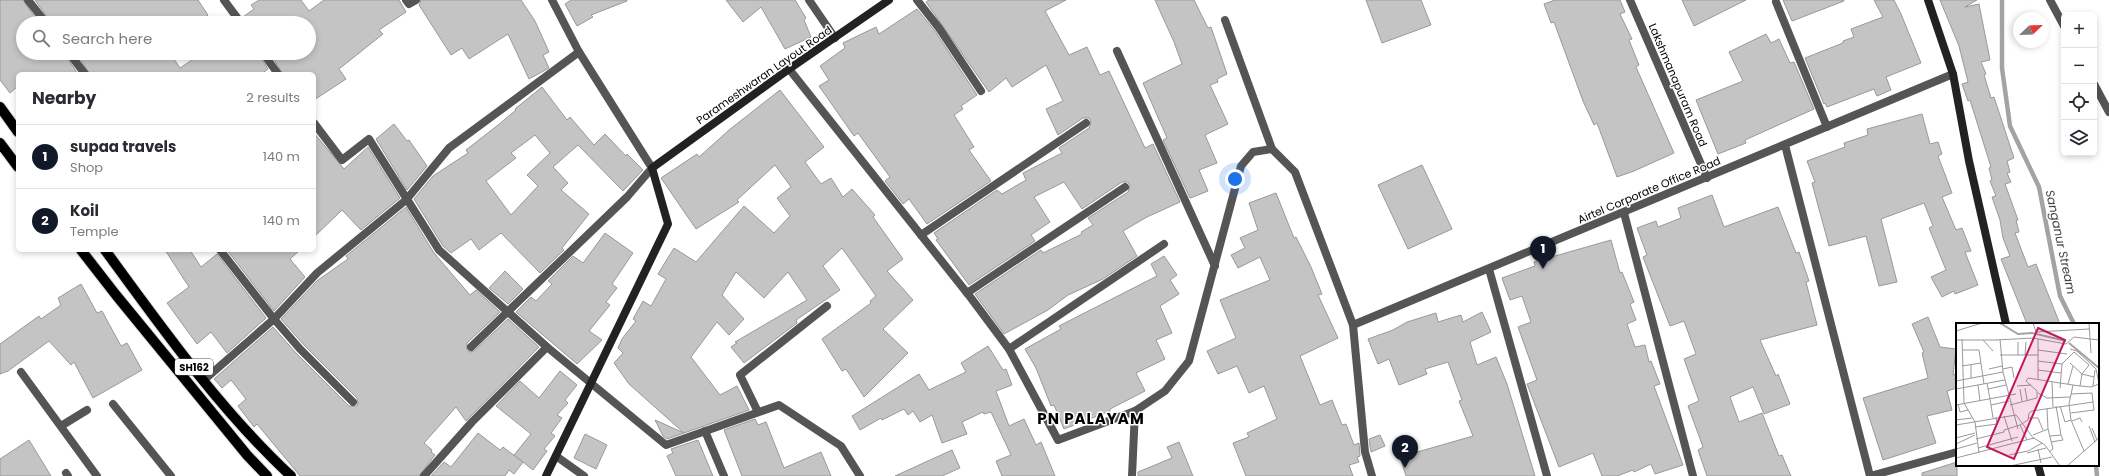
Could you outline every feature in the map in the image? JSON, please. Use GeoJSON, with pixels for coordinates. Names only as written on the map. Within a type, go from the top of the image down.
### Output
{"type":"FeatureCollection","features":[{"type":"Feature","properties":{"kind":"main road"},"geometry":{"type":"LineString","coordinates":[[0,107],[16,129]]}},
{"type":"Feature","properties":{"kind":"main road"},"geometry":{"type":"LineString","coordinates":[[0,143],[16,164]]}},
{"type":"Feature","properties":{"kind":"main road","name":"SH162"},"geometry":{"type":"LineString","coordinates":[[83,252],[247,455],[267,476]]}},
{"type":"Feature","properties":{"kind":"main road","name":"SH162"},"geometry":{"type":"LineString","coordinates":[[107,252],[204,380],[260,447],[291,476]]}},
{"type":"Feature","properties":{"kind":"street"},"geometry":{"type":"LineString","coordinates":[[28,0],[41,16]]}},
{"type":"Feature","properties":{"kind":"street"},"geometry":{"type":"LineString","coordinates":[[224,0],[235,16]]}},
{"type":"Feature","properties":{"kind":"street"},"geometry":{"type":"LineString","coordinates":[[406,0],[409,4],[416,0]]}},
{"type":"Feature","properties":{"kind":"street"},"geometry":{"type":"LineString","coordinates":[[546,476],[668,224],[652,168],[579,52],[552,0]]}},
{"type":"Feature","properties":{"kind":"street"},"geometry":{"type":"LineString","coordinates":[[809,0],[835,38]]}},
{"type":"Feature","properties":{"kind":"street","name":"Parameshwaran Layout Road"},"geometry":{"type":"LineString","coordinates":[[652,168],[789,69],[889,0]]}},
{"type":"Feature","properties":{"kind":"street"},"geometry":{"type":"LineString","coordinates":[[917,0],[939,28],[981,91]]}},
{"type":"Feature","properties":{"kind":"street","name":"Lakshmanapuram Road"},"geometry":{"type":"LineString","coordinates":[[1630,0],[1706,178]]}},
{"type":"Feature","properties":{"kind":"street"},"geometry":{"type":"LineString","coordinates":[[1928,0],[1953,74],[1969,161],[2006,323]]}},
{"type":"Feature","properties":{"kind":"street"},"geometry":{"type":"LineString","coordinates":[[2050,0],[2061,20]]}},
{"type":"Feature","properties":{"kind":"street"},"geometry":{"type":"LineString","coordinates":[[1776,2],[1827,127]]}},
{"type":"Feature","properties":{"kind":"street"},"geometry":{"type":"LineString","coordinates":[[1226,20],[1272,149],[1295,172],[1353,325],[1365,452],[1372,476]]}},
{"type":"Feature","properties":{"kind":"street"},"geometry":{"type":"LineString","coordinates":[[1116,51],[1215,266]]}},
{"type":"Feature","properties":{"kind":"street"},"geometry":{"type":"LineString","coordinates":[[204,380],[274,319],[317,273],[406,200],[449,148],[579,52]]}},
{"type":"Feature","properties":{"kind":"street"},"geometry":{"type":"LineString","coordinates":[[74,60],[83,72]]}},
{"type":"Feature","properties":{"kind":"street"},"geometry":{"type":"LineString","coordinates":[[268,60],[277,72]]}},
{"type":"Feature","properties":{"kind":"street"},"geometry":{"type":"LineString","coordinates":[[789,69],[967,293],[1009,349],[1058,440],[1135,411],[1165,391],[1189,361],[1242,166],[1253,152],[1272,149]]}},
{"type":"Feature","properties":{"kind":"street","name":"Airtel Corporate Office Road"},"geometry":{"type":"LineString","coordinates":[[1353,325],[1624,213],[1953,74]]}},
{"type":"Feature","properties":{"kind":"street"},"geometry":{"type":"LineString","coordinates":[[2097,90],[2109,112]]}},
{"type":"Feature","properties":{"kind":"street"},"geometry":{"type":"LineString","coordinates":[[921,235],[1086,123]]}},
{"type":"Feature","properties":{"kind":"street"},"geometry":{"type":"LineString","coordinates":[[316,126],[342,160],[369,139],[406,200],[439,250],[547,347],[591,381],[666,445],[779,405],[841,446],[860,476]]}},
{"type":"Feature","properties":{"kind":"street"},"geometry":{"type":"LineString","coordinates":[[1785,145],[1870,476],[1956,452]]}},
{"type":"Feature","properties":{"kind":"street"},"geometry":{"type":"LineString","coordinates":[[471,347],[627,197],[652,168]]}},
{"type":"Feature","properties":{"kind":"street"},"geometry":{"type":"LineString","coordinates":[[967,293],[1125,187]]}},
{"type":"Feature","properties":{"kind":"street"},"geometry":{"type":"LineString","coordinates":[[1624,213],[1693,476]]}},
{"type":"Feature","properties":{"kind":"street"},"geometry":{"type":"LineString","coordinates":[[1009,349],[1164,244]]}},
{"type":"Feature","properties":{"kind":"street"},"geometry":{"type":"LineString","coordinates":[[222,252],[274,319],[300,349],[353,402]]}},
{"type":"Feature","properties":{"kind":"street"},"geometry":{"type":"LineString","coordinates":[[1489,269],[1548,476]]}},
{"type":"Feature","properties":{"kind":"street"},"geometry":{"type":"LineString","coordinates":[[758,412],[740,375],[827,306]]}},
{"type":"Feature","properties":{"kind":"street"},"geometry":{"type":"LineString","coordinates":[[424,476],[472,422],[547,347]]}},
{"type":"Feature","properties":{"kind":"street"},"geometry":{"type":"LineString","coordinates":[[21,372],[97,476]]}},
{"type":"Feature","properties":{"kind":"street"},"geometry":{"type":"LineString","coordinates":[[113,404],[171,476]]}},
{"type":"Feature","properties":{"kind":"street"},"geometry":{"type":"LineString","coordinates":[[61,426],[87,410]]}},
{"type":"Feature","properties":{"kind":"street"},"geometry":{"type":"LineString","coordinates":[[1132,476],[1135,411]]}},
{"type":"Feature","properties":{"kind":"street"},"geometry":{"type":"LineString","coordinates":[[705,431],[724,476]]}},
{"type":"Feature","properties":{"kind":"street"},"geometry":{"type":"LineString","coordinates":[[556,456],[584,476]]}},
{"type":"Feature","properties":{"kind":"street"},"geometry":{"type":"LineString","coordinates":[[2038,466],[2041,476]]}},
{"type":"Feature","properties":{"kind":"building"},"geometry":{"type":"Polygon","coordinates":[[[0,0],[23,0],[34,16],[16,16],[16,60],[69,60],[77,72],[16,72],[16,88],[10,93],[0,80],[0,0]]]}},
{"type":"Feature","properties":{"kind":"building"},"geometry":{"type":"Polygon","coordinates":[[[35,0],[198,0],[208,15],[207,16],[46,16],[35,0]]]}},
{"type":"Feature","properties":{"kind":"building"},"geometry":{"type":"Polygon","coordinates":[[[259,0],[301,0],[309,11],[324,0],[399,0],[406,12],[379,30],[383,34],[339,69],[346,79],[316,99],[316,72],[282,72],[274,60],[316,60],[316,16],[244,16],[254,9],[251,5],[259,0]]]}},
{"type":"Feature","properties":{"kind":"building"},"geometry":{"type":"Polygon","coordinates":[[[421,0],[521,0],[535,21],[549,52],[543,55],[549,68],[529,79],[508,34],[469,59],[462,48],[451,55],[419,5],[421,0]]]}},
{"type":"Feature","properties":{"kind":"building"},"geometry":{"type":"Polygon","coordinates":[[[571,0],[627,1],[591,15],[593,17],[577,26],[565,4],[571,0]]]}},
{"type":"Feature","properties":{"kind":"building"},"geometry":{"type":"Polygon","coordinates":[[[726,0],[795,0],[806,18],[804,20],[811,37],[785,49],[761,7],[743,22],[726,0]]]}},
{"type":"Feature","properties":{"kind":"building"},"geometry":{"type":"Polygon","coordinates":[[[929,0],[1066,0],[1045,11],[1069,55],[1087,47],[1100,75],[1109,71],[1145,148],[1153,144],[1180,202],[1147,217],[1123,231],[1137,256],[1103,279],[1068,295],[1048,310],[1004,334],[975,294],[1041,250],[1043,253],[1082,234],[1081,232],[1093,225],[1088,218],[1128,192],[1130,186],[1128,182],[1122,182],[1082,209],[1064,182],[1034,197],[1050,222],[1031,235],[1035,241],[969,285],[936,240],[938,239],[934,233],[997,190],[1002,194],[1026,180],[1023,173],[1062,153],[1059,148],[1089,128],[1091,122],[1089,118],[1083,118],[1058,135],[1046,109],[1063,101],[1046,65],[1012,87],[1006,78],[989,92],[926,2],[929,0]]]}},
{"type":"Feature","properties":{"kind":"building"},"geometry":{"type":"Polygon","coordinates":[[[1155,0],[1194,0],[1208,28],[1211,27],[1227,74],[1217,79],[1218,82],[1210,85],[1228,124],[1205,135],[1217,163],[1199,170],[1208,191],[1190,198],[1163,140],[1167,138],[1143,83],[1182,64],[1155,0]]]}},
{"type":"Feature","properties":{"kind":"building"},"geometry":{"type":"Polygon","coordinates":[[[1366,0],[1421,0],[1431,25],[1382,43],[1366,0]]]}},
{"type":"Feature","properties":{"kind":"building"},"geometry":{"type":"Polygon","coordinates":[[[1555,0],[1620,0],[1625,12],[1620,14],[1632,39],[1629,40],[1639,65],[1636,67],[1674,153],[1617,177],[1597,123],[1594,125],[1583,101],[1554,22],[1551,23],[1544,4],[1555,0]]]}},
{"type":"Feature","properties":{"kind":"building"},"geometry":{"type":"Polygon","coordinates":[[[1682,0],[1746,0],[1694,26],[1682,0]]]}},
{"type":"Feature","properties":{"kind":"building"},"geometry":{"type":"Polygon","coordinates":[[[1783,0],[1844,0],[1844,1],[1792,21],[1783,0]]]}},
{"type":"Feature","properties":{"kind":"building"},"geometry":{"type":"Polygon","coordinates":[[[1874,0],[1894,0],[1921,63],[1886,77],[1891,90],[1877,96],[1874,89],[1827,107],[1825,103],[1824,104],[1805,58],[1843,43],[1843,41],[1854,37],[1851,29],[1883,17],[1874,0]]]}},
{"type":"Feature","properties":{"kind":"building"},"geometry":{"type":"Polygon","coordinates":[[[1940,0],[1977,0],[1965,7],[1979,4],[1990,60],[1981,62],[1986,74],[1984,75],[1991,98],[1994,97],[2014,158],[2007,161],[2010,172],[2007,173],[2011,182],[2005,184],[2018,220],[2016,220],[2019,232],[2015,233],[2028,267],[2036,264],[2060,323],[2027,323],[2001,259],[2010,256],[2003,238],[2000,220],[1992,197],[1996,196],[1990,181],[1992,180],[1989,168],[1991,167],[1970,100],[1968,101],[1962,84],[1968,82],[1959,46],[1940,0]]]}},
{"type":"Feature","properties":{"kind":"building"},"geometry":{"type":"Polygon","coordinates":[[[917,9],[935,31],[977,95],[961,106],[963,109],[954,115],[974,147],[969,150],[991,181],[927,224],[909,199],[903,204],[885,181],[890,177],[858,133],[854,136],[819,86],[829,80],[820,66],[845,48],[843,43],[876,27],[879,34],[917,9]]]}},
{"type":"Feature","properties":{"kind":"building"},"geometry":{"type":"Polygon","coordinates":[[[1766,34],[1771,43],[1779,39],[1790,63],[1794,62],[1814,109],[1745,140],[1746,143],[1718,154],[1696,100],[1743,81],[1729,52],[1766,34]]]}},
{"type":"Feature","properties":{"kind":"building"},"geometry":{"type":"Polygon","coordinates":[[[81,60],[175,60],[180,68],[192,60],[262,60],[268,69],[264,72],[89,72],[81,60]]]}},
{"type":"Feature","properties":{"kind":"building"},"geometry":{"type":"Polygon","coordinates":[[[542,87],[567,120],[570,117],[594,145],[605,134],[626,156],[627,154],[643,170],[623,191],[578,145],[553,167],[568,183],[561,190],[589,214],[562,248],[564,250],[540,273],[501,233],[479,250],[471,239],[451,253],[443,246],[414,199],[433,176],[468,153],[466,150],[516,110],[515,109],[542,87]],[[535,135],[511,153],[516,158],[486,181],[511,215],[538,186],[527,175],[550,153],[535,135]]]}},
{"type":"Feature","properties":{"kind":"building"},"geometry":{"type":"Polygon","coordinates":[[[780,90],[824,147],[805,162],[821,184],[831,178],[843,197],[852,189],[875,215],[873,217],[903,259],[887,271],[913,300],[883,329],[908,353],[864,397],[846,369],[842,371],[822,339],[871,303],[870,301],[876,296],[842,248],[823,266],[840,290],[796,320],[797,323],[744,363],[731,347],[737,343],[735,342],[807,300],[788,272],[764,298],[736,272],[722,295],[744,319],[729,335],[717,322],[691,357],[720,395],[737,386],[749,410],[684,433],[629,384],[614,363],[623,353],[618,348],[622,339],[636,321],[633,319],[643,301],[651,306],[666,279],[658,274],[674,248],[696,262],[744,206],[774,233],[790,216],[777,198],[791,187],[775,165],[737,200],[739,202],[696,229],[661,178],[697,154],[699,157],[729,130],[780,90]]]}},
{"type":"Feature","properties":{"kind":"building"},"geometry":{"type":"Polygon","coordinates":[[[1922,114],[1930,144],[1938,142],[1942,154],[1938,156],[1952,193],[1942,197],[1956,230],[1962,228],[1971,251],[1965,252],[1978,285],[1955,294],[1954,291],[1942,297],[1931,277],[1946,270],[1929,228],[1933,226],[1924,203],[1881,219],[1897,282],[1879,286],[1866,236],[1829,246],[1812,183],[1815,182],[1807,161],[1845,147],[1844,143],[1868,135],[1867,129],[1922,114]]]}},
{"type":"Feature","properties":{"kind":"building"},"geometry":{"type":"Polygon","coordinates":[[[394,124],[407,141],[409,140],[427,166],[407,190],[376,139],[394,124]]]}},
{"type":"Feature","properties":{"kind":"building"},"geometry":{"type":"Polygon","coordinates":[[[316,135],[344,169],[368,147],[400,198],[361,230],[342,210],[316,235],[316,135]]]}},
{"type":"Feature","properties":{"kind":"building"},"geometry":{"type":"Polygon","coordinates":[[[1422,165],[1452,229],[1408,249],[1378,185],[1422,165]]]}},
{"type":"Feature","properties":{"kind":"building"},"geometry":{"type":"Polygon","coordinates":[[[1276,193],[1294,238],[1296,237],[1311,267],[1322,294],[1318,295],[1338,338],[1300,356],[1320,405],[1332,400],[1342,425],[1346,424],[1354,445],[1359,443],[1360,456],[1357,457],[1359,462],[1349,465],[1353,476],[1246,476],[1233,443],[1249,437],[1247,433],[1277,419],[1264,386],[1249,393],[1237,366],[1218,374],[1207,351],[1236,338],[1220,300],[1270,280],[1260,257],[1238,268],[1231,255],[1245,248],[1240,238],[1258,230],[1249,203],[1276,193]]]}},
{"type":"Feature","properties":{"kind":"building"},"geometry":{"type":"Polygon","coordinates":[[[1712,195],[1724,227],[1778,207],[1796,253],[1799,252],[1809,281],[1806,282],[1817,325],[1760,340],[1776,376],[1778,374],[1790,404],[1764,414],[1753,387],[1730,397],[1739,422],[1762,413],[1779,456],[1782,455],[1791,476],[1707,476],[1698,450],[1703,447],[1688,406],[1699,401],[1684,359],[1696,354],[1684,321],[1670,326],[1643,257],[1647,255],[1637,228],[1656,221],[1658,227],[1681,218],[1678,208],[1712,195]]]}},
{"type":"Feature","properties":{"kind":"building"},"geometry":{"type":"Polygon","coordinates":[[[406,207],[434,253],[470,295],[476,290],[500,312],[467,343],[467,350],[470,352],[474,351],[508,319],[539,347],[466,421],[456,407],[424,443],[435,455],[419,476],[300,476],[257,424],[254,427],[238,406],[246,399],[231,380],[222,388],[214,379],[273,327],[296,353],[349,406],[357,406],[357,398],[304,345],[281,319],[318,280],[348,259],[346,256],[406,207]]]}},
{"type":"Feature","properties":{"kind":"building"},"geometry":{"type":"Polygon","coordinates":[[[605,233],[633,253],[612,284],[617,288],[606,302],[610,305],[589,331],[602,340],[577,364],[516,312],[531,297],[536,301],[552,284],[548,281],[573,256],[583,263],[605,233]]]}},
{"type":"Feature","properties":{"kind":"building"},"geometry":{"type":"Polygon","coordinates":[[[1611,240],[1620,273],[1622,272],[1634,302],[1630,304],[1636,320],[1627,324],[1635,347],[1645,345],[1649,362],[1651,361],[1660,384],[1654,386],[1683,465],[1655,474],[1651,464],[1634,472],[1633,470],[1617,476],[1602,476],[1593,453],[1559,467],[1527,384],[1537,380],[1518,327],[1531,322],[1522,296],[1510,300],[1502,278],[1535,266],[1534,262],[1611,240]]]}},
{"type":"Feature","properties":{"kind":"building"},"geometry":{"type":"Polygon","coordinates":[[[166,252],[191,252],[201,267],[217,254],[266,318],[227,353],[211,332],[197,344],[167,303],[189,287],[166,252]]]}},
{"type":"Feature","properties":{"kind":"building"},"geometry":{"type":"Polygon","coordinates":[[[229,252],[298,252],[290,259],[305,277],[274,311],[229,252]]]}},
{"type":"Feature","properties":{"kind":"building"},"geometry":{"type":"Polygon","coordinates":[[[1164,256],[1177,275],[1170,280],[1179,294],[1160,306],[1172,333],[1156,340],[1165,359],[1136,373],[1145,391],[1110,409],[1110,411],[1064,429],[1054,405],[1051,406],[1036,368],[1025,349],[1061,329],[1059,326],[1157,276],[1151,264],[1164,256]]]}},
{"type":"Feature","properties":{"kind":"building"},"geometry":{"type":"Polygon","coordinates":[[[505,271],[523,289],[508,304],[489,288],[505,271]]]}},
{"type":"Feature","properties":{"kind":"building"},"geometry":{"type":"Polygon","coordinates":[[[81,284],[97,313],[102,311],[121,346],[127,343],[142,370],[93,398],[74,362],[71,365],[49,341],[8,371],[0,374],[0,344],[39,316],[41,319],[61,305],[58,298],[81,284]]]}},
{"type":"Feature","properties":{"kind":"building"},"geometry":{"type":"Polygon","coordinates":[[[1482,312],[1491,332],[1470,342],[1477,365],[1496,357],[1507,384],[1535,476],[1406,476],[1400,457],[1473,436],[1459,401],[1462,400],[1448,362],[1425,369],[1427,374],[1399,385],[1389,359],[1378,364],[1368,339],[1393,330],[1407,322],[1436,313],[1438,322],[1461,315],[1463,322],[1482,312]]]}},
{"type":"Feature","properties":{"kind":"building"},"geometry":{"type":"Polygon","coordinates":[[[1928,317],[1940,347],[1956,349],[1953,375],[1956,374],[1956,388],[1947,391],[1952,410],[1927,416],[1936,443],[1883,460],[1863,398],[1928,378],[1922,353],[1924,352],[1912,324],[1928,317]]]}},
{"type":"Feature","properties":{"kind":"building"},"geometry":{"type":"Polygon","coordinates":[[[988,346],[1003,370],[1006,369],[1012,385],[996,391],[1009,426],[1024,419],[1036,445],[1041,442],[1055,476],[1002,476],[996,461],[1011,455],[991,412],[984,414],[983,412],[962,422],[967,434],[942,443],[932,415],[920,422],[913,411],[908,415],[904,409],[882,420],[881,418],[860,430],[852,416],[919,374],[929,390],[966,372],[961,363],[988,346]]]}},
{"type":"Feature","properties":{"kind":"building"},"geometry":{"type":"Polygon","coordinates":[[[560,371],[577,385],[565,400],[568,403],[557,415],[562,418],[551,433],[555,436],[544,449],[547,451],[533,470],[514,455],[531,434],[496,406],[520,381],[539,398],[560,371]]]}},
{"type":"Feature","properties":{"kind":"building"},"geometry":{"type":"Polygon","coordinates":[[[755,419],[758,425],[766,422],[784,468],[821,452],[831,476],[742,476],[724,430],[755,419]]]}},
{"type":"Feature","properties":{"kind":"building"},"geometry":{"type":"Polygon","coordinates":[[[655,420],[684,433],[667,439],[663,436],[655,420]]]}},
{"type":"Feature","properties":{"kind":"building"},"geometry":{"type":"Polygon","coordinates":[[[478,433],[500,450],[503,447],[523,462],[514,474],[509,470],[505,476],[431,476],[444,462],[451,467],[478,433]]]}},
{"type":"Feature","properties":{"kind":"building"},"geometry":{"type":"Polygon","coordinates":[[[585,434],[607,445],[596,469],[574,458],[585,434]]]}},
{"type":"Feature","properties":{"kind":"building"},"geometry":{"type":"Polygon","coordinates":[[[1380,435],[1385,446],[1371,452],[1369,439],[1380,435]]]}},
{"type":"Feature","properties":{"kind":"building"},"geometry":{"type":"Polygon","coordinates":[[[29,440],[51,476],[0,476],[0,459],[29,440]]]}},
{"type":"Feature","properties":{"kind":"building"},"geometry":{"type":"Polygon","coordinates":[[[698,440],[713,476],[676,476],[667,456],[673,453],[671,449],[698,440]]]}},
{"type":"Feature","properties":{"kind":"building"},"geometry":{"type":"Polygon","coordinates":[[[1179,442],[1193,476],[1138,476],[1138,472],[1172,458],[1167,447],[1179,442]]]}},
{"type":"Feature","properties":{"kind":"building"},"geometry":{"type":"Polygon","coordinates":[[[952,450],[960,468],[942,476],[895,476],[952,450]]]}},
{"type":"Feature","properties":{"kind":"building"},"geometry":{"type":"Polygon","coordinates":[[[1956,462],[1957,466],[1957,476],[1922,476],[1922,473],[1956,462]]]}},
{"type":"Feature","properties":{"kind":"waterway","name":"Sanganur Stream"},"geometry":{"type":"LineString","coordinates":[[2002,0],[2002,68],[2010,126],[2039,187],[2060,296],[2074,323]]}},
{"type":"Feature","properties":{"kind":"waterway","name":"Sanganur Stream"},"geometry":{"type":"LineString","coordinates":[[2096,466],[2097,476]]}},
{"type":"Feature","properties":{"kind":"place","name":"supaa travels"},"geometry":{"type":"Point","coordinates":[1543,269]}},
{"type":"Feature","properties":{"kind":"place","name":"Koil"},"geometry":{"type":"Point","coordinates":[1405,468]}},
{"type":"Feature","properties":{"kind":"district","name":"PN PALAYAM"},"geometry":{"type":"Point","coordinates":[1091,418]}}]}
